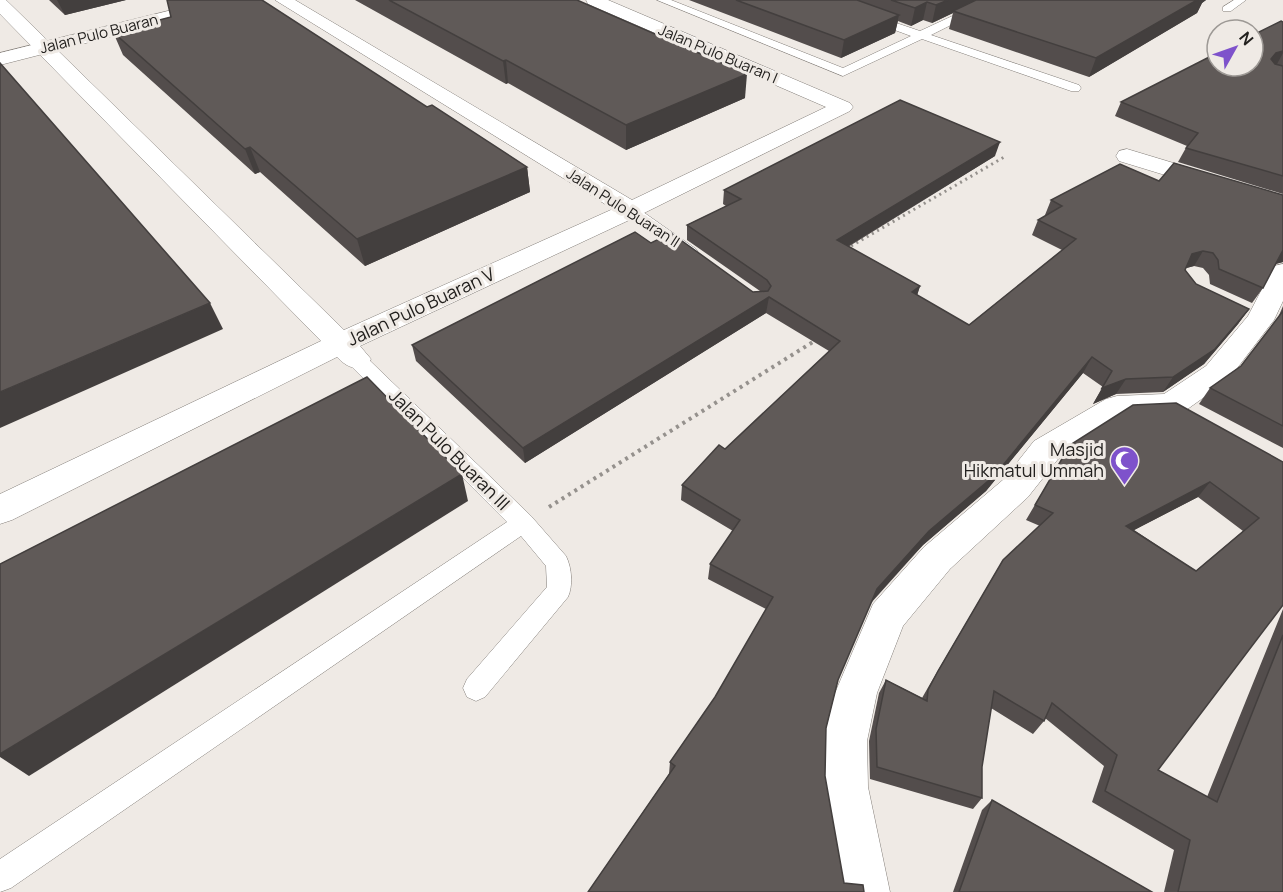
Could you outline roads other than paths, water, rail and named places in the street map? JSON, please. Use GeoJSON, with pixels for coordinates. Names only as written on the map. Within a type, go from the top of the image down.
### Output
{"type":"FeatureCollection","features":[{"type":"Feature","properties":{"kind":"street","name":"Jalan Pulo Buaran"},"geometry":{"type":"LineString","coordinates":[[0,59],[39,44],[185,0]]}},
{"type":"Feature","properties":{"kind":"street","name":"Jalan Pulo Buaran"},"geometry":{"type":"LineString","coordinates":[[0,48],[39,44],[232,0]]}},
{"type":"Feature","properties":{"kind":"street","name":"Jalan Pulo Buaran II"},"geometry":{"type":"LineString","coordinates":[[283,0],[631,210]]}},
{"type":"Feature","properties":{"kind":"street","name":"Jalan Pulo Buaran I"},"geometry":{"type":"LineString","coordinates":[[594,0],[843,107]]}},
{"type":"Feature","properties":{"kind":"street","name":"Jalan Pulo Buaran III"},"geometry":{"type":"LineString","coordinates":[[0,4],[349,352]]}},
{"type":"Feature","properties":{"kind":"street","name":"Jalan Pulo Buaran V"},"geometry":{"type":"LineString","coordinates":[[0,510],[349,352],[631,210],[843,107]]}},
{"type":"Feature","properties":{"kind":"street"},"geometry":{"type":"LineString","coordinates":[[1127,156],[1283,204]]}},
{"type":"Feature","properties":{"kind":"street"},"geometry":{"type":"LineString","coordinates":[[865,892],[845,787],[845,741],[856,693],[887,616],[937,558],[1016,488],[1046,450],[1117,407],[1186,413],[1217,374],[1246,314],[1283,272]]}},
{"type":"Feature","properties":{"kind":"lane"},"geometry":{"type":"LineString","coordinates":[[662,0],[843,72],[992,2]]}},
{"type":"Feature","properties":{"kind":"lane"},"geometry":{"type":"LineString","coordinates":[[818,0],[1075,88]]}},
{"type":"Feature","properties":{"kind":"lane"},"geometry":{"type":"LineString","coordinates":[[975,0],[992,2]]}},
{"type":"Feature","properties":{"kind":"lane"},"geometry":{"type":"LineString","coordinates":[[1227,9],[1242,0]]}},
{"type":"Feature","properties":{"kind":"lane","name":"Jalan Pulo Buaran II"},"geometry":{"type":"LineString","coordinates":[[631,210],[704,262]]}},
{"type":"Feature","properties":{"kind":"lane","name":"Jalan Pulo Buaran III"},"geometry":{"type":"LineString","coordinates":[[0,877],[523,524],[349,352]]}},
{"type":"Feature","properties":{"kind":"lane"},"geometry":{"type":"LineString","coordinates":[[476,688],[559,590],[558,563],[523,524]]}},
{"type":"Feature","properties":{"kind":"place","name":"Masjid Hikmatul Ummah"},"geometry":{"type":"Point","coordinates":[1125,486]}}]}
